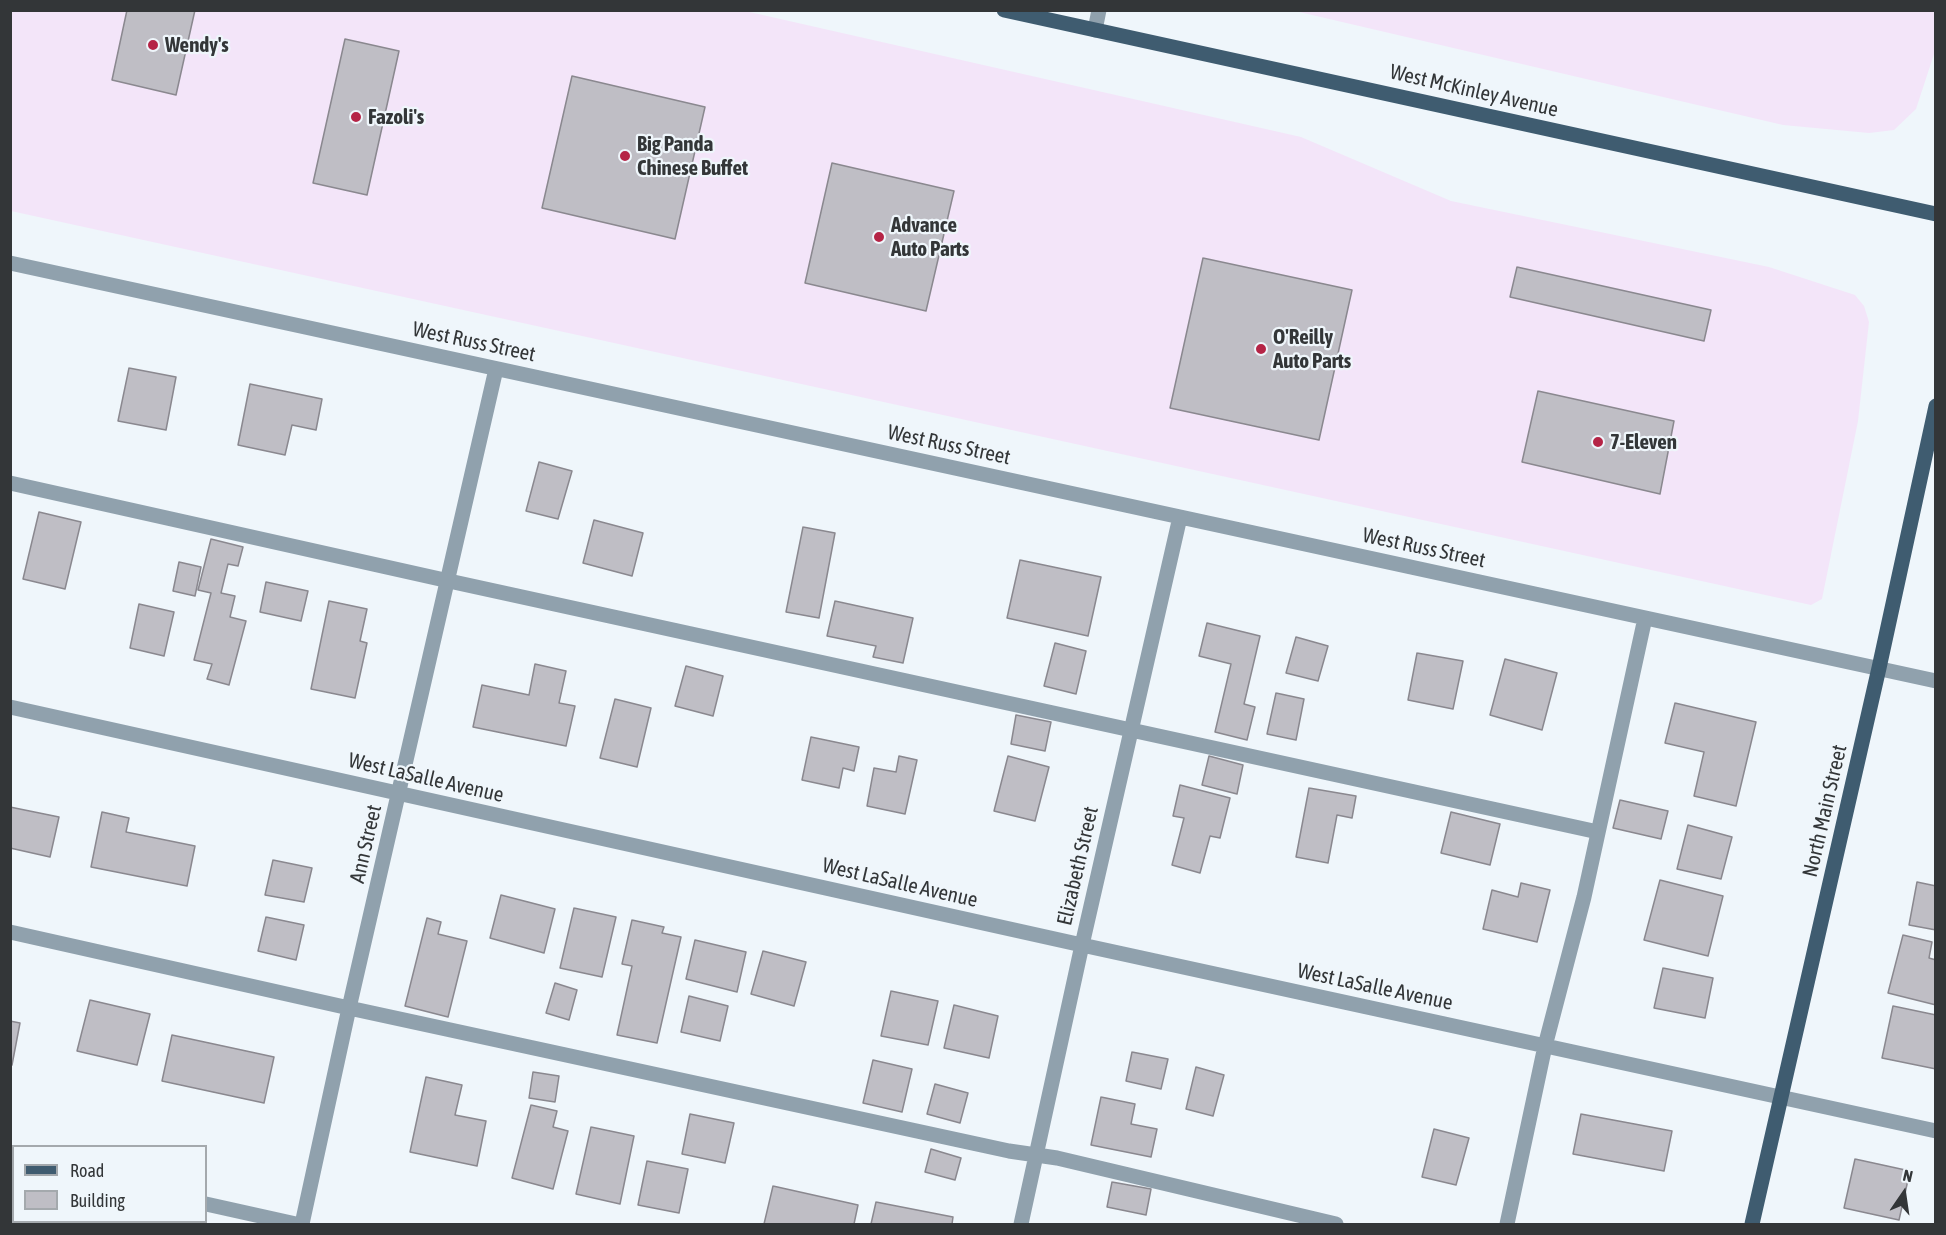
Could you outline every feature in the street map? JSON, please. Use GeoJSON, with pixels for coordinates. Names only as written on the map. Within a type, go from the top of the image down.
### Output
{"type":"FeatureCollection","features":[{"type":"Feature","properties":{"kind":"main road","name":"West McKinley Avenue"},"geometry":{"type":"LineString","coordinates":[[1004,10],[1935,214]]}},
{"type":"Feature","properties":{"kind":"main road","name":"North Main Street"},"geometry":{"type":"LineString","coordinates":[[1752,1224],[1879,668],[1935,406]]}},
{"type":"Feature","properties":{"kind":"street"},"geometry":{"type":"LineString","coordinates":[[1095,30],[1099,10]]}},
{"type":"Feature","properties":{"kind":"street","name":"West Russ Street"},"geometry":{"type":"LineString","coordinates":[[10,263],[1935,681]]}},
{"type":"Feature","properties":{"kind":"street","name":"Ann Street"},"geometry":{"type":"LineString","coordinates":[[302,1224],[349,1008],[496,369]]}},
{"type":"Feature","properties":{"kind":"street"},"geometry":{"type":"LineString","coordinates":[[10,483],[1598,832]]}},
{"type":"Feature","properties":{"kind":"street","name":"Elizabeth Street"},"geometry":{"type":"LineString","coordinates":[[1021,1224],[1180,517]]}},
{"type":"Feature","properties":{"kind":"street"},"geometry":{"type":"LineString","coordinates":[[1507,1224],[1545,1046],[1584,897],[1645,618]]}},
{"type":"Feature","properties":{"kind":"street","name":"West LaSalle Avenue"},"geometry":{"type":"LineString","coordinates":[[10,707],[1082,945],[1935,1131]]}},
{"type":"Feature","properties":{"kind":"street"},"geometry":{"type":"LineString","coordinates":[[10,932],[997,1149],[1068,1161],[1336,1224]]}},
{"type":"Feature","properties":{"kind":"street"},"geometry":{"type":"LineString","coordinates":[[207,1204],[296,1224]]}},
{"type":"Feature","properties":{"kind":"shaded area"},"geometry":{"type":"Polygon","coordinates":[[[11,11],[745,11],[1301,137],[1451,201],[1769,267],[1855,295],[1864,306],[1869,322],[1858,421],[1822,599],[1811,605],[11,211],[11,11]]]}},
{"type":"Feature","properties":{"kind":"shaded area"},"geometry":{"type":"Polygon","coordinates":[[[1295,11],[1935,11],[1935,51],[1916,109],[1894,130],[1869,133],[1783,125],[1295,11]]]}},
{"type":"Feature","properties":{"kind":"building","name":"Wendy's"},"geometry":{"type":"Polygon","coordinates":[[[127,10],[195,10],[176,95],[112,80],[127,10]]]}},
{"type":"Feature","properties":{"kind":"building","name":"Fazoli's"},"geometry":{"type":"Polygon","coordinates":[[[345,39],[399,51],[367,195],[313,183],[345,39]]]}},
{"type":"Feature","properties":{"kind":"building"},"geometry":{"type":"Polygon","coordinates":[[[572,76],[705,107],[675,239],[542,208],[572,76]]]}},
{"type":"Feature","properties":{"kind":"building","name":"Advance Auto Parts"},"geometry":{"type":"Polygon","coordinates":[[[832,163],[954,191],[926,311],[805,283],[832,163]]]}},
{"type":"Feature","properties":{"kind":"building","name":"O'Reilly Auto Parts"},"geometry":{"type":"Polygon","coordinates":[[[1203,258],[1352,290],[1319,440],[1170,408],[1203,258]]]}},
{"type":"Feature","properties":{"kind":"building"},"geometry":{"type":"Polygon","coordinates":[[[1517,267],[1711,310],[1704,341],[1510,297],[1517,267]]]}},
{"type":"Feature","properties":{"kind":"building"},"geometry":{"type":"Polygon","coordinates":[[[129,368],[176,377],[166,430],[118,421],[129,368]]]}},
{"type":"Feature","properties":{"kind":"building"},"geometry":{"type":"Polygon","coordinates":[[[250,384],[322,399],[316,430],[292,425],[285,455],[238,445],[250,384]]]}},
{"type":"Feature","properties":{"kind":"building","name":"7-Eleven"},"geometry":{"type":"Polygon","coordinates":[[[1538,391],[1674,421],[1660,494],[1522,462],[1538,391]]]}},
{"type":"Feature","properties":{"kind":"building"},"geometry":{"type":"Polygon","coordinates":[[[539,462],[572,471],[558,519],[526,511],[539,462]]]}},
{"type":"Feature","properties":{"kind":"building"},"geometry":{"type":"Polygon","coordinates":[[[39,512],[81,522],[65,589],[23,579],[39,512]]]}},
{"type":"Feature","properties":{"kind":"building"},"geometry":{"type":"Polygon","coordinates":[[[594,520],[643,533],[632,576],[583,563],[594,520]]]}},
{"type":"Feature","properties":{"kind":"building"},"geometry":{"type":"Polygon","coordinates":[[[803,527],[835,533],[819,618],[786,612],[803,527]]]}},
{"type":"Feature","properties":{"kind":"building"},"geometry":{"type":"Polygon","coordinates":[[[211,539],[243,547],[238,566],[228,564],[221,593],[235,596],[230,617],[246,621],[229,685],[207,679],[212,664],[194,660],[211,593],[198,590],[211,539]]]}},
{"type":"Feature","properties":{"kind":"building"},"geometry":{"type":"Polygon","coordinates":[[[1020,560],[1101,577],[1088,636],[1007,618],[1020,560]]]}},
{"type":"Feature","properties":{"kind":"building"},"geometry":{"type":"Polygon","coordinates":[[[179,562],[201,567],[195,596],[173,591],[179,562]]]}},
{"type":"Feature","properties":{"kind":"building"},"geometry":{"type":"Polygon","coordinates":[[[266,582],[308,591],[301,621],[260,612],[266,582]]]}},
{"type":"Feature","properties":{"kind":"building"},"geometry":{"type":"Polygon","coordinates":[[[329,601],[367,609],[360,641],[367,643],[355,698],[311,689],[329,601]]]}},
{"type":"Feature","properties":{"kind":"building"},"geometry":{"type":"Polygon","coordinates":[[[835,601],[913,618],[903,663],[873,657],[876,646],[827,636],[835,601]]]}},
{"type":"Feature","properties":{"kind":"building"},"geometry":{"type":"Polygon","coordinates":[[[139,604],[174,612],[164,656],[130,648],[139,604]]]}},
{"type":"Feature","properties":{"kind":"building"},"geometry":{"type":"Polygon","coordinates":[[[1207,623],[1260,636],[1244,704],[1255,707],[1247,740],[1215,732],[1231,664],[1199,656],[1207,623]]]}},
{"type":"Feature","properties":{"kind":"building"},"geometry":{"type":"Polygon","coordinates":[[[1296,637],[1328,646],[1318,681],[1286,673],[1296,637]]]}},
{"type":"Feature","properties":{"kind":"building"},"geometry":{"type":"Polygon","coordinates":[[[1055,643],[1086,651],[1076,694],[1044,686],[1055,643]]]}},
{"type":"Feature","properties":{"kind":"building"},"geometry":{"type":"Polygon","coordinates":[[[1417,653],[1463,661],[1453,709],[1408,700],[1417,653]]]}},
{"type":"Feature","properties":{"kind":"building"},"geometry":{"type":"Polygon","coordinates":[[[1505,659],[1557,673],[1542,730],[1490,715],[1505,659]]]}},
{"type":"Feature","properties":{"kind":"building"},"geometry":{"type":"Polygon","coordinates":[[[535,664],[566,671],[559,703],[575,706],[566,746],[473,727],[482,685],[529,695],[535,664]]]}},
{"type":"Feature","properties":{"kind":"building"},"geometry":{"type":"Polygon","coordinates":[[[686,666],[723,676],[713,716],[675,706],[686,666]]]}},
{"type":"Feature","properties":{"kind":"building"},"geometry":{"type":"Polygon","coordinates":[[[1276,693],[1304,699],[1296,740],[1267,734],[1276,693]]]}},
{"type":"Feature","properties":{"kind":"building"},"geometry":{"type":"Polygon","coordinates":[[[615,699],[651,708],[637,767],[600,758],[615,699]]]}},
{"type":"Feature","properties":{"kind":"building"},"geometry":{"type":"Polygon","coordinates":[[[1675,703],[1756,722],[1736,806],[1694,796],[1704,752],[1665,743],[1675,703]]]}},
{"type":"Feature","properties":{"kind":"building"},"geometry":{"type":"Polygon","coordinates":[[[1016,715],[1051,722],[1045,751],[1011,744],[1016,715]]]}},
{"type":"Feature","properties":{"kind":"building"},"geometry":{"type":"Polygon","coordinates":[[[811,737],[859,747],[854,771],[843,768],[839,788],[802,780],[811,737]]]}},
{"type":"Feature","properties":{"kind":"building"},"geometry":{"type":"Polygon","coordinates":[[[899,756],[917,760],[905,814],[867,806],[874,768],[896,772],[899,756]]]}},
{"type":"Feature","properties":{"kind":"building"},"geometry":{"type":"Polygon","coordinates":[[[1008,756],[1049,767],[1035,821],[994,811],[1008,756]]]}},
{"type":"Feature","properties":{"kind":"building"},"geometry":{"type":"Polygon","coordinates":[[[1209,756],[1243,765],[1237,794],[1202,785],[1209,756]]]}},
{"type":"Feature","properties":{"kind":"building"},"geometry":{"type":"Polygon","coordinates":[[[1180,785],[1230,798],[1220,838],[1210,836],[1200,873],[1172,865],[1184,818],[1173,816],[1180,785]]]}},
{"type":"Feature","properties":{"kind":"building"},"geometry":{"type":"Polygon","coordinates":[[[1309,788],[1356,796],[1352,818],[1337,815],[1328,863],[1296,857],[1309,788]]]}},
{"type":"Feature","properties":{"kind":"building"},"geometry":{"type":"Polygon","coordinates":[[[1620,800],[1668,811],[1661,839],[1613,828],[1620,800]]]}},
{"type":"Feature","properties":{"kind":"building"},"geometry":{"type":"Polygon","coordinates":[[[10,807],[59,817],[50,857],[10,848],[10,807]]]}},
{"type":"Feature","properties":{"kind":"building"},"geometry":{"type":"Polygon","coordinates":[[[102,812],[129,818],[126,832],[195,846],[187,886],[91,867],[102,812]]]}},
{"type":"Feature","properties":{"kind":"building"},"geometry":{"type":"Polygon","coordinates":[[[1451,812],[1500,824],[1490,865],[1441,853],[1451,812]]]}},
{"type":"Feature","properties":{"kind":"building"},"geometry":{"type":"Polygon","coordinates":[[[1688,825],[1732,837],[1721,879],[1677,869],[1688,825]]]}},
{"type":"Feature","properties":{"kind":"building"},"geometry":{"type":"Polygon","coordinates":[[[273,860],[312,868],[304,902],[265,895],[273,860]]]}},
{"type":"Feature","properties":{"kind":"building"},"geometry":{"type":"Polygon","coordinates":[[[1660,880],[1723,896],[1708,956],[1644,940],[1660,880]]]}},
{"type":"Feature","properties":{"kind":"building"},"geometry":{"type":"Polygon","coordinates":[[[1917,882],[1936,886],[1936,930],[1909,925],[1917,882]]]}},
{"type":"Feature","properties":{"kind":"building"},"geometry":{"type":"Polygon","coordinates":[[[1521,883],[1550,890],[1537,942],[1483,929],[1492,890],[1518,897],[1521,883]]]}},
{"type":"Feature","properties":{"kind":"building"},"geometry":{"type":"Polygon","coordinates":[[[501,895],[555,909],[544,953],[490,938],[501,895]]]}},
{"type":"Feature","properties":{"kind":"building"},"geometry":{"type":"Polygon","coordinates":[[[574,908],[616,917],[602,977],[560,968],[574,908]]]}},
{"type":"Feature","properties":{"kind":"building"},"geometry":{"type":"Polygon","coordinates":[[[266,917],[304,925],[296,960],[258,951],[266,917]]]}},
{"type":"Feature","properties":{"kind":"building"},"geometry":{"type":"Polygon","coordinates":[[[427,918],[441,922],[438,934],[467,941],[448,1017],[405,1006],[427,918]]]}},
{"type":"Feature","properties":{"kind":"building"},"geometry":{"type":"Polygon","coordinates":[[[632,920],[664,927],[662,933],[681,937],[657,1043],[617,1035],[632,966],[622,964],[632,920]]]}},
{"type":"Feature","properties":{"kind":"building"},"geometry":{"type":"Polygon","coordinates":[[[1903,935],[1932,942],[1929,958],[1936,960],[1936,1005],[1888,993],[1903,935]]]}},
{"type":"Feature","properties":{"kind":"building"},"geometry":{"type":"Polygon","coordinates":[[[695,940],[746,952],[737,992],[686,979],[695,940]]]}},
{"type":"Feature","properties":{"kind":"building"},"geometry":{"type":"Polygon","coordinates":[[[763,951],[806,962],[794,1006],[751,994],[763,951]]]}},
{"type":"Feature","properties":{"kind":"building"},"geometry":{"type":"Polygon","coordinates":[[[1663,968],[1713,978],[1705,1018],[1654,1008],[1663,968]]]}},
{"type":"Feature","properties":{"kind":"building"},"geometry":{"type":"Polygon","coordinates":[[[555,983],[577,990],[569,1020],[546,1013],[555,983]]]}},
{"type":"Feature","properties":{"kind":"building"},"geometry":{"type":"Polygon","coordinates":[[[891,991],[938,1001],[928,1045],[881,1036],[891,991]]]}},
{"type":"Feature","properties":{"kind":"building"},"geometry":{"type":"Polygon","coordinates":[[[689,996],[728,1006],[720,1041],[681,1032],[689,996]]]}},
{"type":"Feature","properties":{"kind":"building"},"geometry":{"type":"Polygon","coordinates":[[[90,1000],[150,1014],[137,1065],[77,1051],[90,1000]]]}},
{"type":"Feature","properties":{"kind":"building"},"geometry":{"type":"Polygon","coordinates":[[[954,1005],[998,1016],[989,1058],[944,1048],[954,1005]]]}},
{"type":"Feature","properties":{"kind":"building"},"geometry":{"type":"Polygon","coordinates":[[[1893,1006],[1936,1015],[1936,1069],[1882,1058],[1893,1006]]]}},
{"type":"Feature","properties":{"kind":"building"},"geometry":{"type":"Polygon","coordinates":[[[10,1021],[20,1023],[12,1065],[10,1065],[10,1021]]]}},
{"type":"Feature","properties":{"kind":"building"},"geometry":{"type":"Polygon","coordinates":[[[172,1035],[274,1057],[264,1103],[162,1081],[172,1035]]]}},
{"type":"Feature","properties":{"kind":"building"},"geometry":{"type":"Polygon","coordinates":[[[1132,1052],[1168,1059],[1161,1089],[1126,1081],[1132,1052]]]}},
{"type":"Feature","properties":{"kind":"building"},"geometry":{"type":"Polygon","coordinates":[[[873,1060],[912,1069],[902,1112],[863,1103],[873,1060]]]}},
{"type":"Feature","properties":{"kind":"building"},"geometry":{"type":"Polygon","coordinates":[[[1196,1067],[1224,1075],[1213,1116],[1186,1109],[1196,1067]]]}},
{"type":"Feature","properties":{"kind":"building"},"geometry":{"type":"Polygon","coordinates":[[[533,1072],[559,1076],[555,1102],[529,1098],[533,1072]]]}},
{"type":"Feature","properties":{"kind":"building"},"geometry":{"type":"Polygon","coordinates":[[[426,1077],[462,1085],[455,1115],[486,1121],[477,1166],[410,1152],[426,1077]]]}},
{"type":"Feature","properties":{"kind":"building"},"geometry":{"type":"Polygon","coordinates":[[[935,1084],[968,1093],[960,1123],[927,1114],[935,1084]]]}},
{"type":"Feature","properties":{"kind":"building"},"geometry":{"type":"Polygon","coordinates":[[[1101,1097],[1135,1104],[1131,1124],[1157,1129],[1151,1157],[1091,1145],[1101,1097]]]}},
{"type":"Feature","properties":{"kind":"building"},"geometry":{"type":"Polygon","coordinates":[[[531,1105],[557,1111],[553,1127],[568,1131],[553,1189],[512,1178],[531,1105]]]}},
{"type":"Feature","properties":{"kind":"building"},"geometry":{"type":"Polygon","coordinates":[[[690,1114],[734,1123],[725,1163],[682,1154],[690,1114]]]}},
{"type":"Feature","properties":{"kind":"building"},"geometry":{"type":"Polygon","coordinates":[[[1581,1114],[1672,1131],[1664,1171],[1573,1154],[1581,1114]]]}},
{"type":"Feature","properties":{"kind":"building"},"geometry":{"type":"Polygon","coordinates":[[[591,1127],[634,1136],[620,1204],[576,1194],[591,1127]]]}},
{"type":"Feature","properties":{"kind":"building"},"geometry":{"type":"Polygon","coordinates":[[[1434,1129],[1469,1138],[1456,1185],[1422,1177],[1434,1129]]]}},
{"type":"Feature","properties":{"kind":"building"},"geometry":{"type":"Polygon","coordinates":[[[931,1149],[961,1158],[955,1180],[925,1172],[931,1149]]]}},
{"type":"Feature","properties":{"kind":"building"},"geometry":{"type":"Polygon","coordinates":[[[1855,1159],[1910,1171],[1899,1220],[1844,1208],[1855,1159]]]}},
{"type":"Feature","properties":{"kind":"building"},"geometry":{"type":"Polygon","coordinates":[[[647,1161],[688,1169],[679,1213],[638,1205],[647,1161]]]}},
{"type":"Feature","properties":{"kind":"building"},"geometry":{"type":"Polygon","coordinates":[[[1112,1182],[1151,1189],[1146,1215],[1107,1207],[1112,1182]]]}},
{"type":"Feature","properties":{"kind":"building"},"geometry":{"type":"Polygon","coordinates":[[[773,1186],[858,1205],[854,1224],[764,1224],[773,1186]]]}},
{"type":"Feature","properties":{"kind":"building"},"geometry":{"type":"Polygon","coordinates":[[[876,1202],[953,1217],[952,1224],[871,1224],[876,1202]]]}},
{"type":"Feature","properties":{"kind":"place","name":"Wendy's"},"geometry":{"type":"Point","coordinates":[153,45]}},
{"type":"Feature","properties":{"kind":"place","name":"Fazoli's"},"geometry":{"type":"Point","coordinates":[356,117]}},
{"type":"Feature","properties":{"kind":"place","name":"Big Panda Chinese Buffet"},"geometry":{"type":"Point","coordinates":[625,156]}},
{"type":"Feature","properties":{"kind":"place","name":"Advance Auto Parts"},"geometry":{"type":"Point","coordinates":[879,237]}},
{"type":"Feature","properties":{"kind":"place","name":"O'Reilly Auto Parts"},"geometry":{"type":"Point","coordinates":[1261,349]}},
{"type":"Feature","properties":{"kind":"place","name":"7-Eleven"},"geometry":{"type":"Point","coordinates":[1598,442]}}]}
